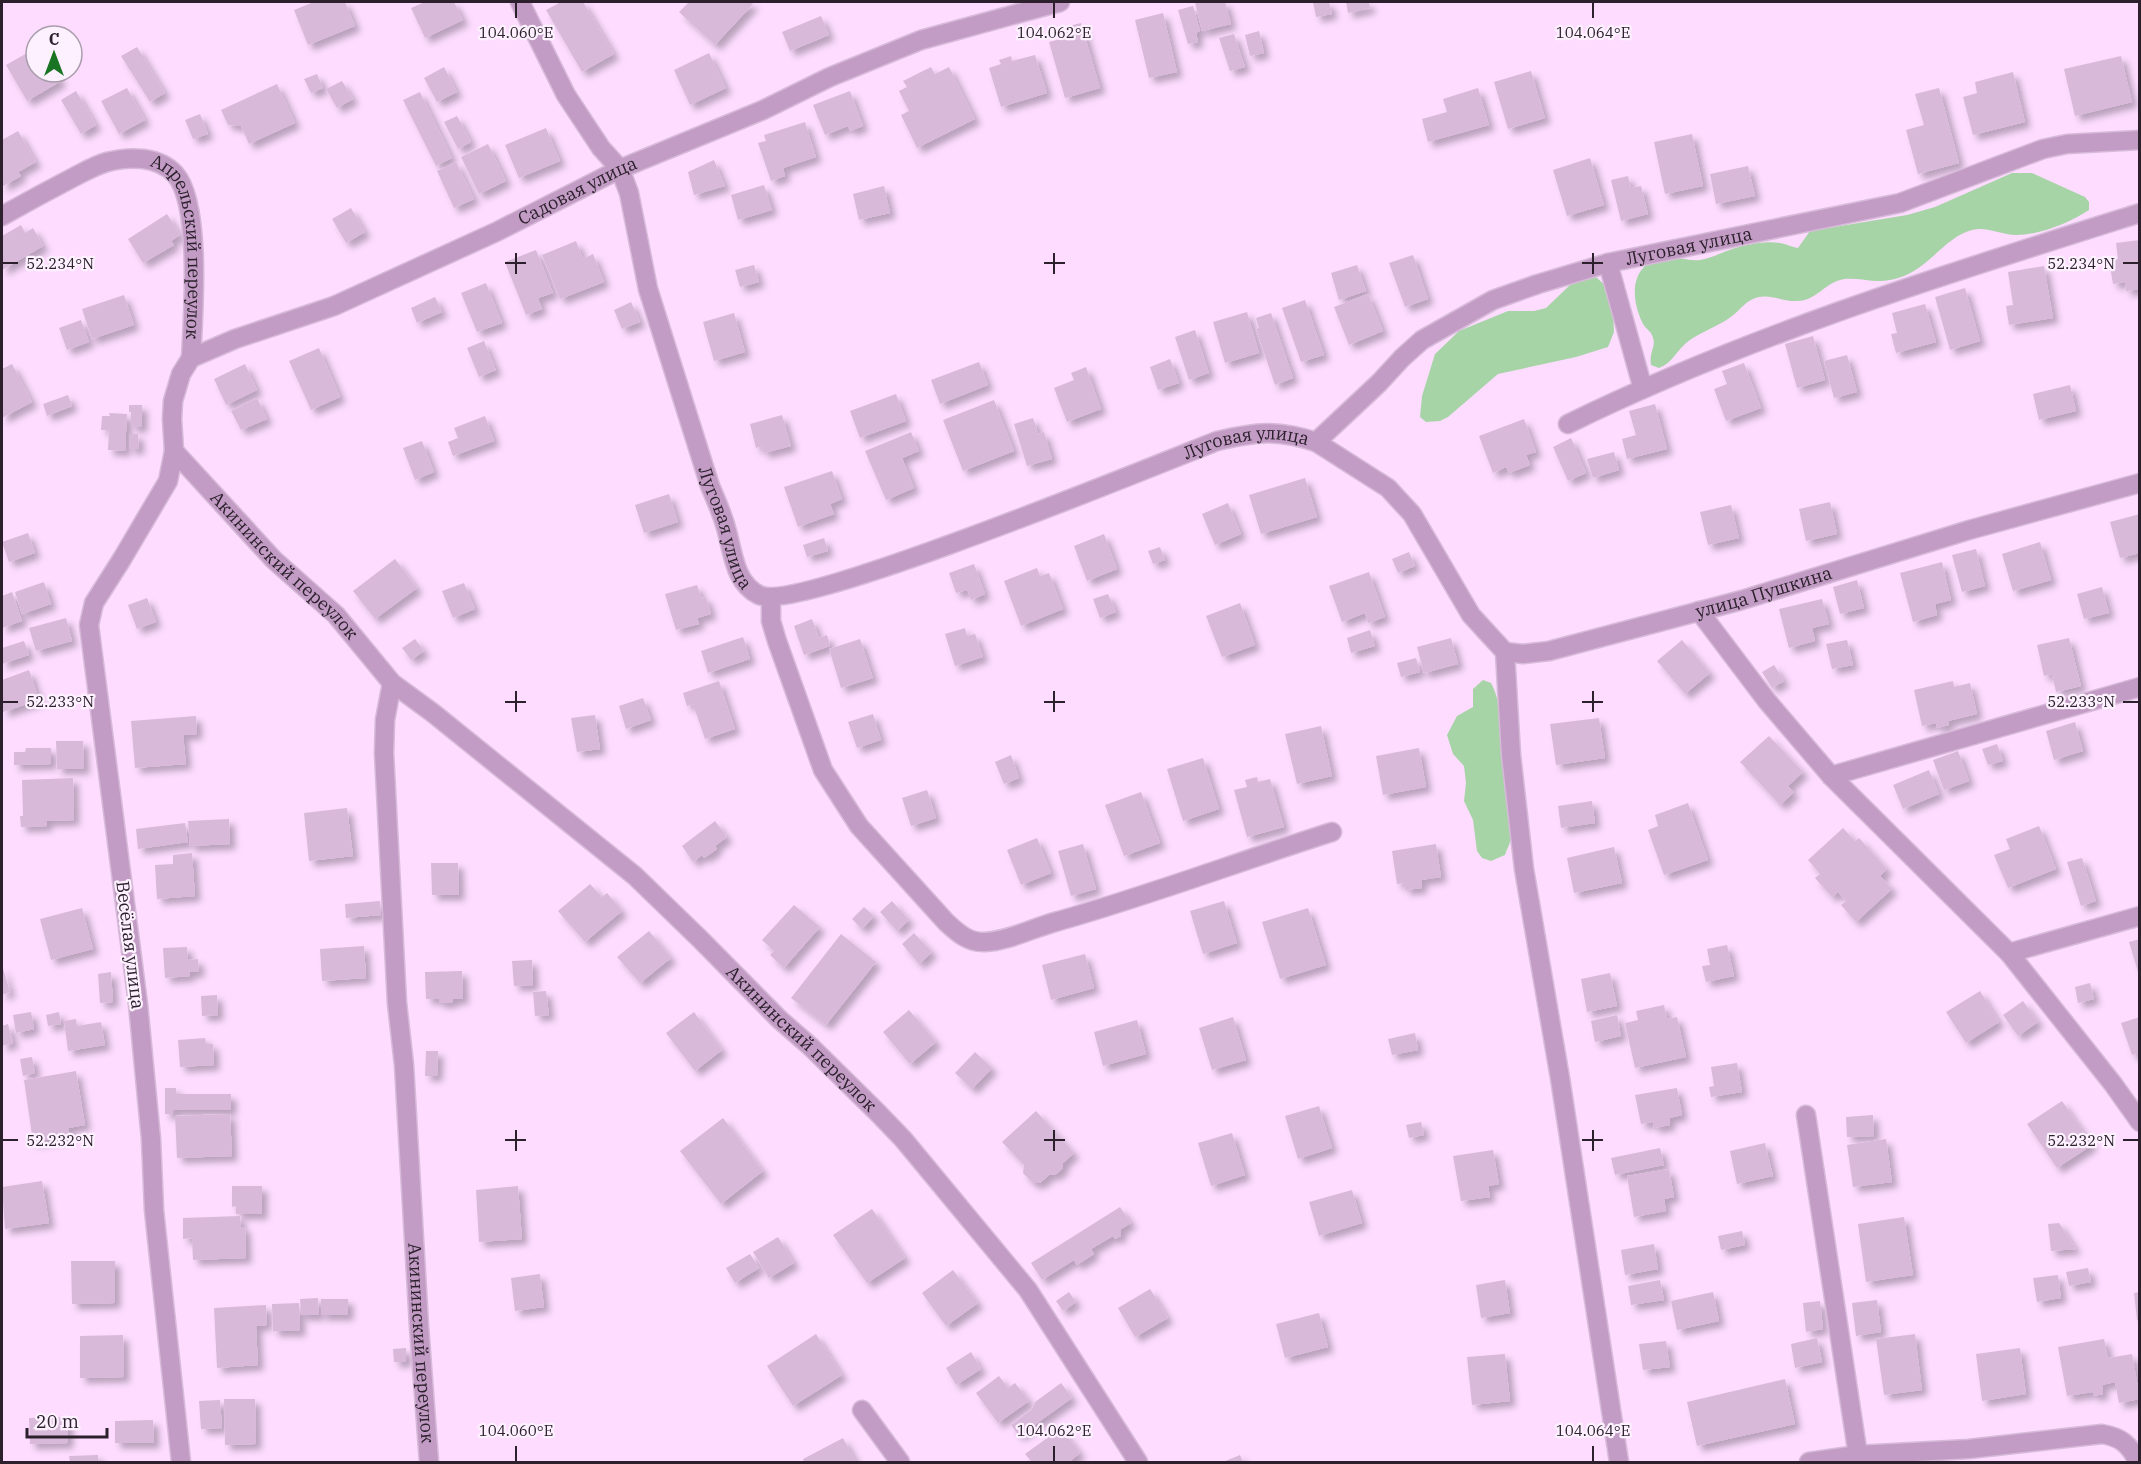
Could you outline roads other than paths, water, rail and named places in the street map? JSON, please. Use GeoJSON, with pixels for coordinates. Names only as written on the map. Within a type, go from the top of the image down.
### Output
{"type":"FeatureCollection","features":[{"type":"Feature","properties":{"kind":"street"},"geometry":{"type":"LineString","coordinates":[[520,2],[566,95],[596,140],[620,169]]}},
{"type":"Feature","properties":{"kind":"street","name":"Садовая улица"},"geometry":{"type":"LineString","coordinates":[[191,358],[235,339],[334,306],[496,232],[620,169],[763,110],[830,77],[921,40],[1060,2]]}},
{"type":"Feature","properties":{"kind":"street","name":"Луговая улица"},"geometry":{"type":"LineString","coordinates":[[620,169],[629,193],[648,289],[710,486],[722,513],[735,563],[751,590],[760,596],[771,598],[788,596],[862,576],[1012,521],[1216,441],[1247,434],[1267,433],[1292,434],[1316,442],[1422,340],[1493,300],[1608,262],[1900,203],[2043,148],[2067,144],[2139,140]]}},
{"type":"Feature","properties":{"kind":"street","name":"Апрельский переулок"},"geometry":{"type":"LineString","coordinates":[[2,216],[105,163],[147,159],[168,168],[182,184],[188,199],[193,246],[191,358]]}},
{"type":"Feature","properties":{"kind":"street"},"geometry":{"type":"LineString","coordinates":[[1568,424],[1643,389],[1846,308],[2139,213]]}},
{"type":"Feature","properties":{"kind":"street"},"geometry":{"type":"LineString","coordinates":[[1608,262],[1643,389]]}},
{"type":"Feature","properties":{"kind":"street"},"geometry":{"type":"LineString","coordinates":[[174,451],[172,419],[174,401],[181,374],[191,358]]}},
{"type":"Feature","properties":{"kind":"street"},"geometry":{"type":"LineString","coordinates":[[1316,442],[1388,488],[1412,514],[1472,615],[1505,652],[1510,755],[1524,869],[1560,1078],[1619,1462]]}},
{"type":"Feature","properties":{"kind":"street","name":"Акининский переулок"},"geometry":{"type":"LineString","coordinates":[[174,451],[274,560],[336,615],[392,683],[442,720],[635,876],[903,1139],[1028,1290],[1138,1462]]}},
{"type":"Feature","properties":{"kind":"street","name":"Весёлая улица"},"geometry":{"type":"LineString","coordinates":[[174,451],[168,481],[93,603],[89,625],[138,1005],[151,1139],[154,1210],[181,1462]]}},
{"type":"Feature","properties":{"kind":"street","name":"улица Пушкина"},"geometry":{"type":"LineString","coordinates":[[1505,652],[1523,654],[1549,651],[1742,600],[1969,530],[2139,483]]}},
{"type":"Feature","properties":{"kind":"street"},"geometry":{"type":"LineString","coordinates":[[771,598],[771,621],[777,641],[823,770],[859,826],[946,922],[958,933],[971,940],[985,942],[1004,938],[1096,911],[1332,832]]}},
{"type":"Feature","properties":{"kind":"street"},"geometry":{"type":"LineString","coordinates":[[1699,611],[1767,702],[1831,776],[2009,953],[2113,1084],[2139,1122]]}},
{"type":"Feature","properties":{"kind":"street","name":"Акининский переулок"},"geometry":{"type":"LineString","coordinates":[[392,683],[385,720],[384,753],[398,1003],[404,1065],[429,1462]]}},
{"type":"Feature","properties":{"kind":"street"},"geometry":{"type":"LineString","coordinates":[[1831,776],[2139,687]]}},
{"type":"Feature","properties":{"kind":"street"},"geometry":{"type":"LineString","coordinates":[[2009,953],[2139,916]]}},
{"type":"Feature","properties":{"kind":"street"},"geometry":{"type":"LineString","coordinates":[[1806,1115],[1859,1459]]}},
{"type":"Feature","properties":{"kind":"street"},"geometry":{"type":"LineString","coordinates":[[862,1410],[900,1462]]}},
{"type":"Feature","properties":{"kind":"street"},"geometry":{"type":"LineString","coordinates":[[1809,1462],[1969,1449],[2102,1434],[2121,1439],[2133,1451],[2139,1462]]}}]}
